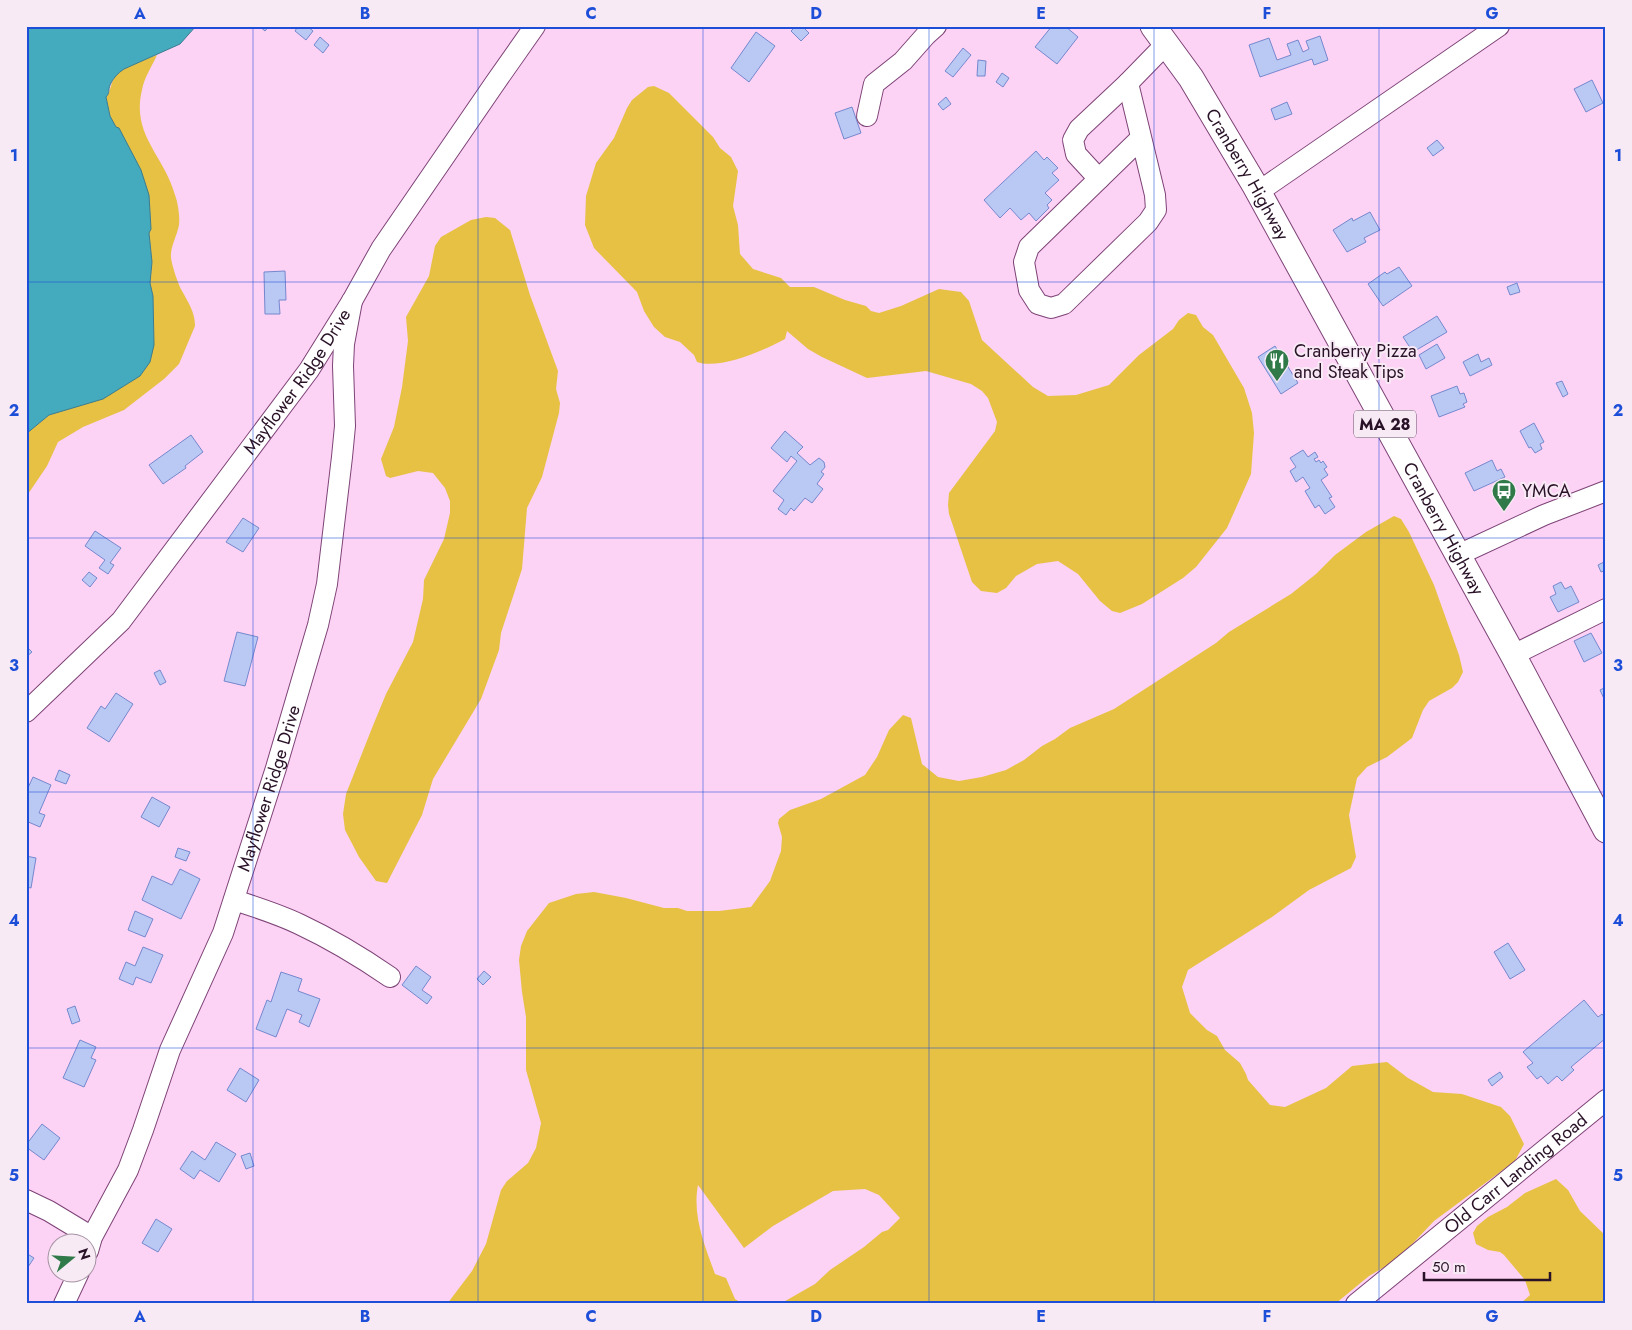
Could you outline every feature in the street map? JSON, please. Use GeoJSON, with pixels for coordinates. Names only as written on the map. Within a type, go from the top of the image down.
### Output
{"type":"FeatureCollection","features":[{"type":"Feature","properties":{"kind":"main road","name":"Cranberry Highway"},"geometry":{"type":"LineString","coordinates":[[1159,35],[1191,78],[1258,192],[1513,655],[1606,830]]}},
{"type":"Feature","properties":{"kind":"street","name":"Mayflower Ridge Drive"},"geometry":{"type":"LineString","coordinates":[[26,712],[121,621],[140,598],[309,370],[352,301],[381,249],[535,26]]}},
{"type":"Feature","properties":{"kind":"street"},"geometry":{"type":"LineString","coordinates":[[867,116],[874,84],[903,61],[936,26]]}},
{"type":"Feature","properties":{"kind":"street"},"geometry":{"type":"LineString","coordinates":[[1258,192],[1499,26]]}},
{"type":"Feature","properties":{"kind":"street"},"geometry":{"type":"LineString","coordinates":[[1099,179],[1076,154],[1073,140],[1079,129],[1128,83],[1159,35]]}},
{"type":"Feature","properties":{"kind":"street"},"geometry":{"type":"LineString","coordinates":[[1128,83],[1155,195],[1156,210],[1148,222],[1064,304],[1051,308],[1038,304],[1029,290],[1024,262],[1029,246],[1141,138]]}},
{"type":"Feature","properties":{"kind":"street","name":"Mayflower Ridge Drive"},"geometry":{"type":"LineString","coordinates":[[96,1232],[128,1170],[170,1050],[215,952],[234,900],[276,768],[316,633],[327,584],[345,426],[344,344],[352,301]]}},
{"type":"Feature","properties":{"kind":"street"},"geometry":{"type":"LineString","coordinates":[[1458,555],[1544,515],[1606,491]]}},
{"type":"Feature","properties":{"kind":"street"},"geometry":{"type":"LineString","coordinates":[[1513,655],[1606,609]]}},
{"type":"Feature","properties":{"kind":"street"},"geometry":{"type":"LineString","coordinates":[[234,900],[314,931],[345,948],[390,977]]}},
{"type":"Feature","properties":{"kind":"street","name":"Old Carr Landing Road"},"geometry":{"type":"LineString","coordinates":[[1356,1304],[1606,1100]]}},
{"type":"Feature","properties":{"kind":"street"},"geometry":{"type":"LineString","coordinates":[[26,1200],[49,1211],[75,1232]]}},
{"type":"Feature","properties":{"kind":"street"},"geometry":{"type":"LineString","coordinates":[[64,1304],[74,1282]]}},
{"type":"Feature","properties":{"kind":"shaded area"},"geometry":{"type":"Polygon","coordinates":[[[157,55],[143,86],[140,106],[141,120],[150,144],[164,168],[176,198],[179,225],[171,258],[179,284],[189,303],[195,326],[179,364],[164,379],[124,410],[83,427],[58,442],[47,466],[26,497],[26,434],[49,415],[72,408],[154,345],[153,296],[150,283],[152,262],[149,233],[116,128],[110,116],[106,97],[114,78],[120,71],[130,65],[157,55]]]}},
{"type":"Feature","properties":{"kind":"shaded area"},"geometry":{"type":"Polygon","coordinates":[[[654,86],[669,93],[713,137],[720,148],[731,157],[738,171],[733,206],[738,225],[740,254],[753,269],[781,278],[790,287],[814,287],[845,300],[866,306],[871,311],[879,313],[901,306],[939,289],[961,292],[969,301],[982,340],[1033,387],[1048,396],[1076,395],[1109,385],[1139,355],[1173,329],[1179,320],[1188,313],[1196,315],[1203,327],[1213,335],[1244,388],[1252,413],[1254,433],[1251,474],[1227,528],[1196,567],[1183,578],[1142,604],[1120,613],[1112,611],[1100,601],[1078,574],[1058,561],[1037,564],[1016,576],[1006,588],[997,593],[981,591],[972,582],[949,514],[948,505],[949,493],[995,431],[997,422],[988,398],[982,391],[971,384],[926,371],[867,378],[808,349],[787,331],[785,339],[742,358],[706,364],[697,362],[694,355],[680,342],[665,337],[654,327],[644,311],[637,292],[594,248],[585,225],[586,196],[596,163],[614,138],[632,100],[648,87],[654,86]]]}},
{"type":"Feature","properties":{"kind":"shaded area"},"geometry":{"type":"Polygon","coordinates":[[[486,217],[495,218],[510,230],[530,295],[558,371],[556,389],[560,403],[559,413],[542,477],[527,508],[522,569],[501,633],[499,650],[481,699],[433,779],[422,815],[387,883],[376,881],[359,857],[345,830],[343,814],[346,794],[386,694],[413,642],[423,599],[424,580],[444,539],[450,513],[450,501],[445,488],[433,473],[418,471],[390,478],[386,476],[381,459],[394,427],[402,387],[408,341],[406,317],[429,276],[435,246],[441,237],[471,220],[486,217]]]}},
{"type":"Feature","properties":{"kind":"shaded area"},"geometry":{"type":"Polygon","coordinates":[[[1394,516],[1401,519],[1409,532],[1434,585],[1459,655],[1463,672],[1458,682],[1452,688],[1429,701],[1423,710],[1412,738],[1387,757],[1367,767],[1357,778],[1349,815],[1356,857],[1351,868],[1309,890],[1272,917],[1188,970],[1182,987],[1190,1013],[1207,1030],[1217,1036],[1225,1050],[1240,1063],[1248,1080],[1270,1105],[1285,1107],[1326,1088],[1352,1066],[1387,1062],[1408,1078],[1433,1092],[1462,1094],[1501,1107],[1510,1116],[1524,1144],[1515,1161],[1434,1221],[1398,1259],[1369,1276],[1335,1304],[780,1304],[815,1284],[830,1270],[882,1232],[888,1230],[900,1218],[879,1195],[865,1189],[833,1191],[773,1226],[744,1248],[698,1185],[698,1219],[715,1274],[726,1278],[735,1299],[743,1304],[447,1304],[472,1271],[486,1244],[501,1190],[507,1181],[528,1163],[536,1148],[541,1123],[526,1070],[526,1017],[519,960],[521,946],[527,931],[549,903],[576,894],[594,892],[664,908],[678,908],[687,911],[719,911],[751,907],[770,881],[781,851],[782,837],[778,823],[779,819],[790,810],[821,799],[865,775],[877,757],[889,730],[903,715],[911,718],[922,764],[938,777],[959,781],[1006,770],[1024,760],[1070,728],[1114,709],[1216,643],[1229,632],[1291,594],[1316,574],[1335,555],[1366,532],[1394,516]]]}},
{"type":"Feature","properties":{"kind":"shaded area"},"geometry":{"type":"Polygon","coordinates":[[[1556,1179],[1568,1190],[1580,1211],[1606,1236],[1606,1304],[1520,1304],[1530,1295],[1525,1280],[1500,1252],[1488,1250],[1476,1244],[1473,1233],[1477,1226],[1488,1217],[1507,1207],[1525,1193],[1556,1179]]]}},
{"type":"Feature","properties":{"kind":"water"},"geometry":{"type":"Polygon","coordinates":[[[26,26],[196,26],[180,44],[124,69],[113,80],[106,97],[110,116],[116,127],[119,128],[141,170],[149,195],[151,229],[149,233],[152,262],[150,283],[153,296],[154,345],[150,362],[140,376],[103,399],[49,415],[26,434],[26,26]]]}},
{"type":"Feature","properties":{"kind":"building"},"geometry":{"type":"Polygon","coordinates":[[[259,26],[269,26],[265,31],[259,26]]]}},
{"type":"Feature","properties":{"kind":"building"},"geometry":{"type":"Polygon","coordinates":[[[298,26],[307,26],[313,31],[306,40],[295,31],[298,26]]]}},
{"type":"Feature","properties":{"kind":"building"},"geometry":{"type":"Polygon","coordinates":[[[796,26],[802,26],[809,33],[801,41],[791,31],[796,26]]]}},
{"type":"Feature","properties":{"kind":"building"},"geometry":{"type":"Polygon","coordinates":[[[1052,26],[1065,26],[1078,37],[1057,64],[1035,47],[1052,26]]]}},
{"type":"Feature","properties":{"kind":"building"},"geometry":{"type":"Polygon","coordinates":[[[756,32],[775,46],[749,82],[731,68],[756,32]]]}},
{"type":"Feature","properties":{"kind":"building"},"geometry":{"type":"Polygon","coordinates":[[[1320,36],[1328,60],[1314,65],[1312,59],[1260,77],[1249,45],[1269,38],[1277,60],[1291,55],[1287,44],[1298,40],[1303,52],[1309,49],[1306,41],[1320,36]]]}},
{"type":"Feature","properties":{"kind":"building"},"geometry":{"type":"Polygon","coordinates":[[[320,37],[329,45],[323,53],[314,45],[320,37]]]}},
{"type":"Feature","properties":{"kind":"building"},"geometry":{"type":"Polygon","coordinates":[[[963,48],[971,55],[953,77],[945,71],[963,48]]]}},
{"type":"Feature","properties":{"kind":"building"},"geometry":{"type":"Polygon","coordinates":[[[978,60],[986,61],[985,76],[977,76],[978,60]]]}},
{"type":"Feature","properties":{"kind":"building"},"geometry":{"type":"Polygon","coordinates":[[[1002,73],[1009,78],[1003,87],[996,82],[1002,73]]]}},
{"type":"Feature","properties":{"kind":"building"},"geometry":{"type":"Polygon","coordinates":[[[1592,80],[1603,103],[1586,112],[1574,89],[1592,80]]]}},
{"type":"Feature","properties":{"kind":"building"},"geometry":{"type":"Polygon","coordinates":[[[946,97],[951,104],[943,110],[938,104],[946,97]]]}},
{"type":"Feature","properties":{"kind":"building"},"geometry":{"type":"Polygon","coordinates":[[[1287,102],[1292,114],[1275,120],[1271,109],[1287,102]]]}},
{"type":"Feature","properties":{"kind":"building"},"geometry":{"type":"Polygon","coordinates":[[[852,107],[861,133],[844,139],[835,113],[852,107]]]}},
{"type":"Feature","properties":{"kind":"building"},"geometry":{"type":"Polygon","coordinates":[[[1437,140],[1444,148],[1433,156],[1427,148],[1437,140]]]}},
{"type":"Feature","properties":{"kind":"building"},"geometry":{"type":"Polygon","coordinates":[[[1036,151],[1044,160],[1047,157],[1058,168],[1052,173],[1059,180],[1045,193],[1052,200],[1047,205],[1049,208],[1036,221],[1029,213],[1021,220],[1010,208],[1000,218],[984,200],[1036,151]]]}},
{"type":"Feature","properties":{"kind":"building"},"geometry":{"type":"Polygon","coordinates":[[[1370,212],[1380,230],[1364,238],[1366,242],[1347,252],[1333,230],[1352,218],[1353,221],[1370,212]]]}},
{"type":"Feature","properties":{"kind":"building"},"geometry":{"type":"Polygon","coordinates":[[[1399,267],[1412,286],[1383,306],[1368,284],[1385,272],[1387,274],[1399,267]]]}},
{"type":"Feature","properties":{"kind":"building"},"geometry":{"type":"Polygon","coordinates":[[[285,271],[286,300],[279,300],[280,314],[265,314],[264,272],[285,271]]]}},
{"type":"Feature","properties":{"kind":"building"},"geometry":{"type":"Polygon","coordinates":[[[1517,283],[1520,292],[1510,295],[1507,287],[1517,283]]]}},
{"type":"Feature","properties":{"kind":"building"},"geometry":{"type":"Polygon","coordinates":[[[1437,316],[1447,332],[1413,352],[1403,337],[1437,316]]]}},
{"type":"Feature","properties":{"kind":"building"},"geometry":{"type":"Polygon","coordinates":[[[1437,344],[1445,358],[1426,369],[1419,355],[1437,344]]]}},
{"type":"Feature","properties":{"kind":"building"},"geometry":{"type":"Polygon","coordinates":[[[1275,346],[1298,383],[1281,394],[1258,357],[1275,346]]]}},
{"type":"Feature","properties":{"kind":"building"},"geometry":{"type":"Polygon","coordinates":[[[1478,354],[1481,362],[1489,358],[1492,365],[1470,376],[1463,362],[1478,354]]]}},
{"type":"Feature","properties":{"kind":"building"},"geometry":{"type":"Polygon","coordinates":[[[1562,381],[1568,394],[1563,397],[1556,383],[1562,381]]]}},
{"type":"Feature","properties":{"kind":"building"},"geometry":{"type":"Polygon","coordinates":[[[1457,386],[1460,394],[1464,393],[1467,402],[1463,404],[1465,407],[1439,417],[1431,396],[1457,386]]]}},
{"type":"Feature","properties":{"kind":"building"},"geometry":{"type":"Polygon","coordinates":[[[1534,423],[1544,442],[1540,444],[1542,449],[1535,453],[1531,447],[1529,448],[1520,431],[1534,423]]]}},
{"type":"Feature","properties":{"kind":"building"},"geometry":{"type":"Polygon","coordinates":[[[785,431],[803,447],[797,453],[810,465],[819,458],[824,462],[825,467],[821,472],[824,474],[817,484],[823,489],[812,503],[805,498],[794,511],[791,508],[786,515],[778,509],[784,500],[773,491],[797,461],[791,456],[787,462],[771,448],[785,431]]]}},
{"type":"Feature","properties":{"kind":"building"},"geometry":{"type":"Polygon","coordinates":[[[191,435],[203,452],[185,466],[186,468],[163,484],[149,465],[191,435]]]}},
{"type":"Feature","properties":{"kind":"building"},"geometry":{"type":"Polygon","coordinates":[[[1303,450],[1308,457],[1315,452],[1318,457],[1314,459],[1316,462],[1319,460],[1321,463],[1323,461],[1327,467],[1324,469],[1328,475],[1321,480],[1332,497],[1329,498],[1335,507],[1325,514],[1319,505],[1315,508],[1305,491],[1310,488],[1303,477],[1296,482],[1290,471],[1296,467],[1290,458],[1303,450]]]}},
{"type":"Feature","properties":{"kind":"building"},"geometry":{"type":"Polygon","coordinates":[[[1492,460],[1497,471],[1501,469],[1505,477],[1474,491],[1465,473],[1492,460]]]}},
{"type":"Feature","properties":{"kind":"building"},"geometry":{"type":"Polygon","coordinates":[[[243,518],[259,528],[243,552],[226,542],[243,518]]]}},
{"type":"Feature","properties":{"kind":"building"},"geometry":{"type":"Polygon","coordinates":[[[95,531],[121,548],[110,563],[114,565],[108,574],[99,568],[105,560],[85,546],[95,531]]]}},
{"type":"Feature","properties":{"kind":"building"},"geometry":{"type":"Polygon","coordinates":[[[1606,561],[1606,570],[1601,572],[1598,565],[1606,561]]]}},
{"type":"Feature","properties":{"kind":"building"},"geometry":{"type":"Polygon","coordinates":[[[89,572],[97,578],[90,587],[82,580],[89,572]]]}},
{"type":"Feature","properties":{"kind":"building"},"geometry":{"type":"Polygon","coordinates":[[[1561,582],[1565,589],[1571,586],[1579,602],[1558,612],[1550,597],[1556,594],[1553,586],[1561,582]]]}},
{"type":"Feature","properties":{"kind":"building"},"geometry":{"type":"Polygon","coordinates":[[[237,632],[258,637],[245,686],[224,681],[237,632]]]}},
{"type":"Feature","properties":{"kind":"building"},"geometry":{"type":"Polygon","coordinates":[[[1591,633],[1602,653],[1584,662],[1574,641],[1591,633]]]}},
{"type":"Feature","properties":{"kind":"building"},"geometry":{"type":"Polygon","coordinates":[[[26,646],[32,652],[26,657],[26,646]]]}},
{"type":"Feature","properties":{"kind":"building"},"geometry":{"type":"Polygon","coordinates":[[[160,670],[166,682],[160,685],[154,673],[160,670]]]}},
{"type":"Feature","properties":{"kind":"building"},"geometry":{"type":"Polygon","coordinates":[[[1606,687],[1606,703],[1600,690],[1606,687]]]}},
{"type":"Feature","properties":{"kind":"building"},"geometry":{"type":"Polygon","coordinates":[[[116,693],[133,704],[109,742],[87,728],[101,706],[105,709],[116,693]]]}},
{"type":"Feature","properties":{"kind":"building"},"geometry":{"type":"Polygon","coordinates":[[[59,770],[70,775],[66,784],[55,780],[59,770]]]}},
{"type":"Feature","properties":{"kind":"building"},"geometry":{"type":"Polygon","coordinates":[[[33,777],[51,785],[39,813],[45,815],[40,827],[26,821],[28,807],[26,806],[26,792],[33,777]]]}},
{"type":"Feature","properties":{"kind":"building"},"geometry":{"type":"Polygon","coordinates":[[[152,797],[170,807],[159,827],[141,817],[152,797]]]}},
{"type":"Feature","properties":{"kind":"building"},"geometry":{"type":"Polygon","coordinates":[[[178,848],[190,852],[186,861],[175,857],[178,848]]]}},
{"type":"Feature","properties":{"kind":"building"},"geometry":{"type":"Polygon","coordinates":[[[26,856],[36,858],[31,888],[26,887],[26,856]]]}},
{"type":"Feature","properties":{"kind":"building"},"geometry":{"type":"Polygon","coordinates":[[[180,869],[200,879],[181,919],[142,900],[152,876],[172,885],[180,869]]]}},
{"type":"Feature","properties":{"kind":"building"},"geometry":{"type":"Polygon","coordinates":[[[135,911],[153,919],[145,937],[128,930],[135,911]]]}},
{"type":"Feature","properties":{"kind":"building"},"geometry":{"type":"Polygon","coordinates":[[[1508,943],[1525,970],[1510,979],[1494,952],[1508,943]]]}},
{"type":"Feature","properties":{"kind":"building"},"geometry":{"type":"Polygon","coordinates":[[[143,947],[163,955],[151,983],[136,977],[133,985],[119,979],[126,962],[135,966],[143,947]]]}},
{"type":"Feature","properties":{"kind":"building"},"geometry":{"type":"Polygon","coordinates":[[[416,966],[431,977],[422,990],[432,997],[427,1004],[402,985],[416,966]]]}},
{"type":"Feature","properties":{"kind":"building"},"geometry":{"type":"Polygon","coordinates":[[[484,971],[491,977],[483,985],[477,979],[484,971]]]}},
{"type":"Feature","properties":{"kind":"building"},"geometry":{"type":"Polygon","coordinates":[[[281,972],[302,979],[298,991],[320,999],[309,1027],[299,1022],[302,1015],[287,1009],[276,1037],[256,1029],[267,1000],[271,1002],[281,972]]]}},
{"type":"Feature","properties":{"kind":"building"},"geometry":{"type":"Polygon","coordinates":[[[1584,1000],[1598,1017],[1602,1014],[1606,1019],[1606,1038],[1571,1067],[1574,1070],[1562,1081],[1557,1076],[1548,1084],[1541,1076],[1537,1079],[1527,1067],[1533,1063],[1523,1052],[1584,1000]]]}},
{"type":"Feature","properties":{"kind":"building"},"geometry":{"type":"Polygon","coordinates":[[[75,1006],[80,1021],[72,1024],[67,1009],[75,1006]]]}},
{"type":"Feature","properties":{"kind":"building"},"geometry":{"type":"Polygon","coordinates":[[[80,1040],[96,1047],[91,1058],[96,1060],[84,1087],[63,1078],[80,1040]]]}},
{"type":"Feature","properties":{"kind":"building"},"geometry":{"type":"Polygon","coordinates":[[[240,1068],[259,1080],[246,1102],[227,1090],[240,1068]]]}},
{"type":"Feature","properties":{"kind":"building"},"geometry":{"type":"Polygon","coordinates":[[[1500,1072],[1503,1077],[1492,1086],[1488,1080],[1500,1072]]]}},
{"type":"Feature","properties":{"kind":"building"},"geometry":{"type":"Polygon","coordinates":[[[42,1124],[60,1138],[44,1160],[26,1147],[42,1124]]]}},
{"type":"Feature","properties":{"kind":"building"},"geometry":{"type":"Polygon","coordinates":[[[216,1142],[236,1154],[219,1182],[200,1170],[194,1179],[180,1169],[192,1151],[205,1160],[216,1142]]]}},
{"type":"Feature","properties":{"kind":"building"},"geometry":{"type":"Polygon","coordinates":[[[250,1153],[254,1166],[246,1169],[241,1156],[250,1153]]]}},
{"type":"Feature","properties":{"kind":"building"},"geometry":{"type":"Polygon","coordinates":[[[156,1219],[172,1229],[158,1252],[142,1243],[156,1219]]]}},
{"type":"Feature","properties":{"kind":"building"},"geometry":{"type":"Polygon","coordinates":[[[26,1253],[34,1258],[26,1270],[26,1253]]]}},
{"type":"Feature","properties":{"kind":"place","name":"Cranberry Pizza and Steak Tips"},"geometry":{"type":"Point","coordinates":[1277,382]}},
{"type":"Feature","properties":{"kind":"place","name":"YMCA"},"geometry":{"type":"Point","coordinates":[1504,512]}}]}
